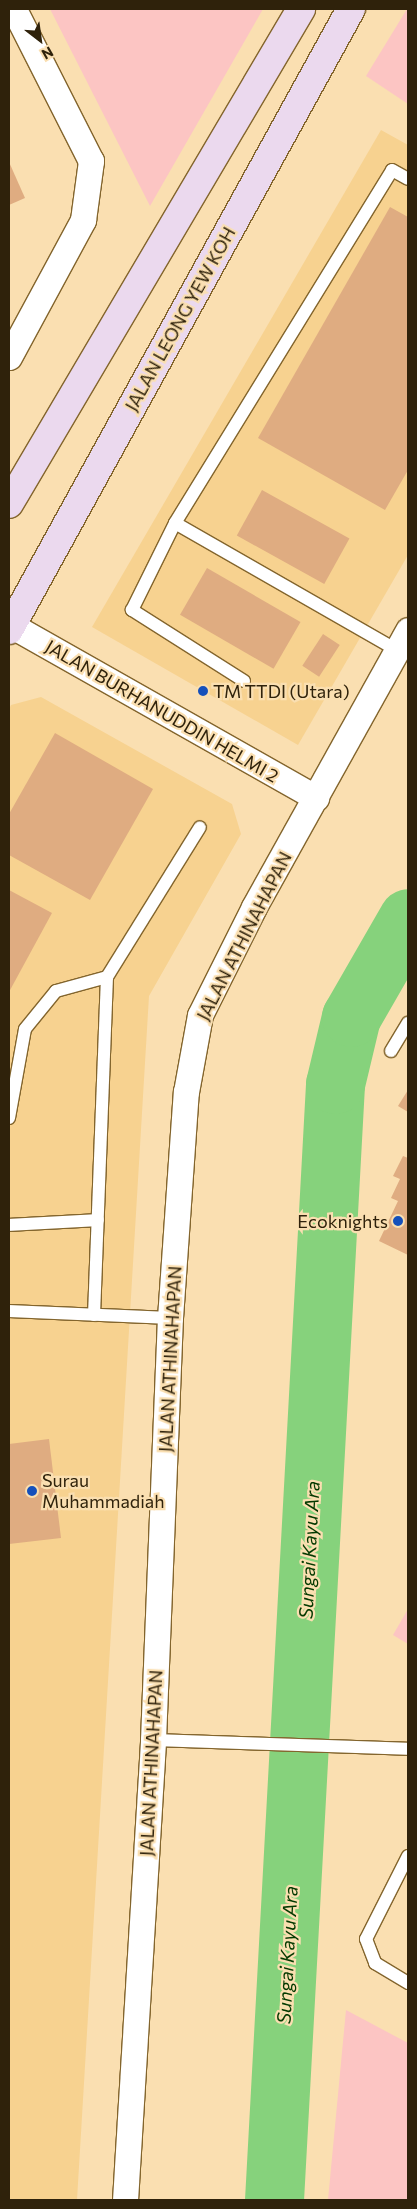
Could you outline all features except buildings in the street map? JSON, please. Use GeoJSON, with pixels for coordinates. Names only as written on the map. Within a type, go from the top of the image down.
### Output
{"type":"FeatureCollection","features":[{"type":"Feature","properties":{"kind":"street"},"geometry":{"type":"LineString","coordinates":[[9,357],[83,220],[91,161],[14,9]]}},
{"type":"Feature","properties":{"kind":"street"},"geometry":{"type":"LineString","coordinates":[[9,504],[301,9]]}},
{"type":"Feature","properties":{"kind":"street","name":"JALAN LEONG YEW KOH"},"geometry":{"type":"LineString","coordinates":[[10,626],[351,9]]}},
{"type":"Feature","properties":{"kind":"street","name":"JALAN BURHANUDDIN HELMI 2"},"geometry":{"type":"LineString","coordinates":[[10,626],[316,798]]}},
{"type":"Feature","properties":{"kind":"street","name":"JALAN ATHINAHAPAN"},"geometry":{"type":"LineString","coordinates":[[125,2200],[153,1740],[170,1318],[186,1092],[200,1015],[254,907],[403,640]]}},
{"type":"Feature","properties":{"kind":"lane"},"geometry":{"type":"LineString","coordinates":[[244,681],[132,610],[175,523],[392,170],[408,179]]}},
{"type":"Feature","properties":{"kind":"lane"},"geometry":{"type":"LineString","coordinates":[[175,523],[403,640]]}},
{"type":"Feature","properties":{"kind":"lane"},"geometry":{"type":"LineString","coordinates":[[94,1315],[107,977],[200,828]]}},
{"type":"Feature","properties":{"kind":"lane"},"geometry":{"type":"LineString","coordinates":[[9,1118],[25,1029],[56,990],[107,977]]}},
{"type":"Feature","properties":{"kind":"lane"},"geometry":{"type":"LineString","coordinates":[[391,1051],[408,1023]]}},
{"type":"Feature","properties":{"kind":"lane"},"geometry":{"type":"LineString","coordinates":[[9,1225],[98,1220]]}},
{"type":"Feature","properties":{"kind":"lane"},"geometry":{"type":"LineString","coordinates":[[9,1311],[170,1318]]}},
{"type":"Feature","properties":{"kind":"lane"},"geometry":{"type":"LineString","coordinates":[[153,1740],[408,1749]]}},
{"type":"Feature","properties":{"kind":"lane"},"geometry":{"type":"LineString","coordinates":[[408,1856],[366,1939],[375,1963],[408,1983]]}},
{"type":"Feature","properties":{"kind":"shaded area"},"geometry":{"type":"Polygon","coordinates":[[[50,9],[263,9],[150,206],[50,9]]]}},
{"type":"Feature","properties":{"kind":"shaded area"},"geometry":{"type":"Polygon","coordinates":[[[408,9],[408,104],[366,76],[408,9]]]}},
{"type":"Feature","properties":{"kind":"shaded area"},"geometry":{"type":"Polygon","coordinates":[[[381,130],[408,145],[408,555],[298,745],[92,627],[381,130]]]}},
{"type":"Feature","properties":{"kind":"shaded area"},"geometry":{"type":"Polygon","coordinates":[[[41,697],[232,804],[241,834],[149,996],[77,2200],[9,2200],[9,709],[11,705],[41,697]]]}},
{"type":"Feature","properties":{"kind":"shaded area"},"geometry":{"type":"Polygon","coordinates":[[[408,1609],[408,1644],[393,1635],[408,1609]]]}},
{"type":"Feature","properties":{"kind":"shaded area"},"geometry":{"type":"Polygon","coordinates":[[[346,2010],[408,2043],[408,2200],[328,2200],[346,2010]]]}},
{"type":"Feature","properties":{"kind":"waterway","name":"Sungai Kayu Ara"},"geometry":{"type":"LineString","coordinates":[[274,2200],[335,1084],[351,1017],[408,918]]}},
{"type":"Feature","properties":{"kind":"place","name":"TM TTDI (Utara)"},"geometry":{"type":"Point","coordinates":[203,691]}},
{"type":"Feature","properties":{"kind":"place","name":"Ecoknights"},"geometry":{"type":"Point","coordinates":[398,1221]}},
{"type":"Feature","properties":{"kind":"place","name":"Surau Muhammadiah"},"geometry":{"type":"Point","coordinates":[32,1491]}}]}
